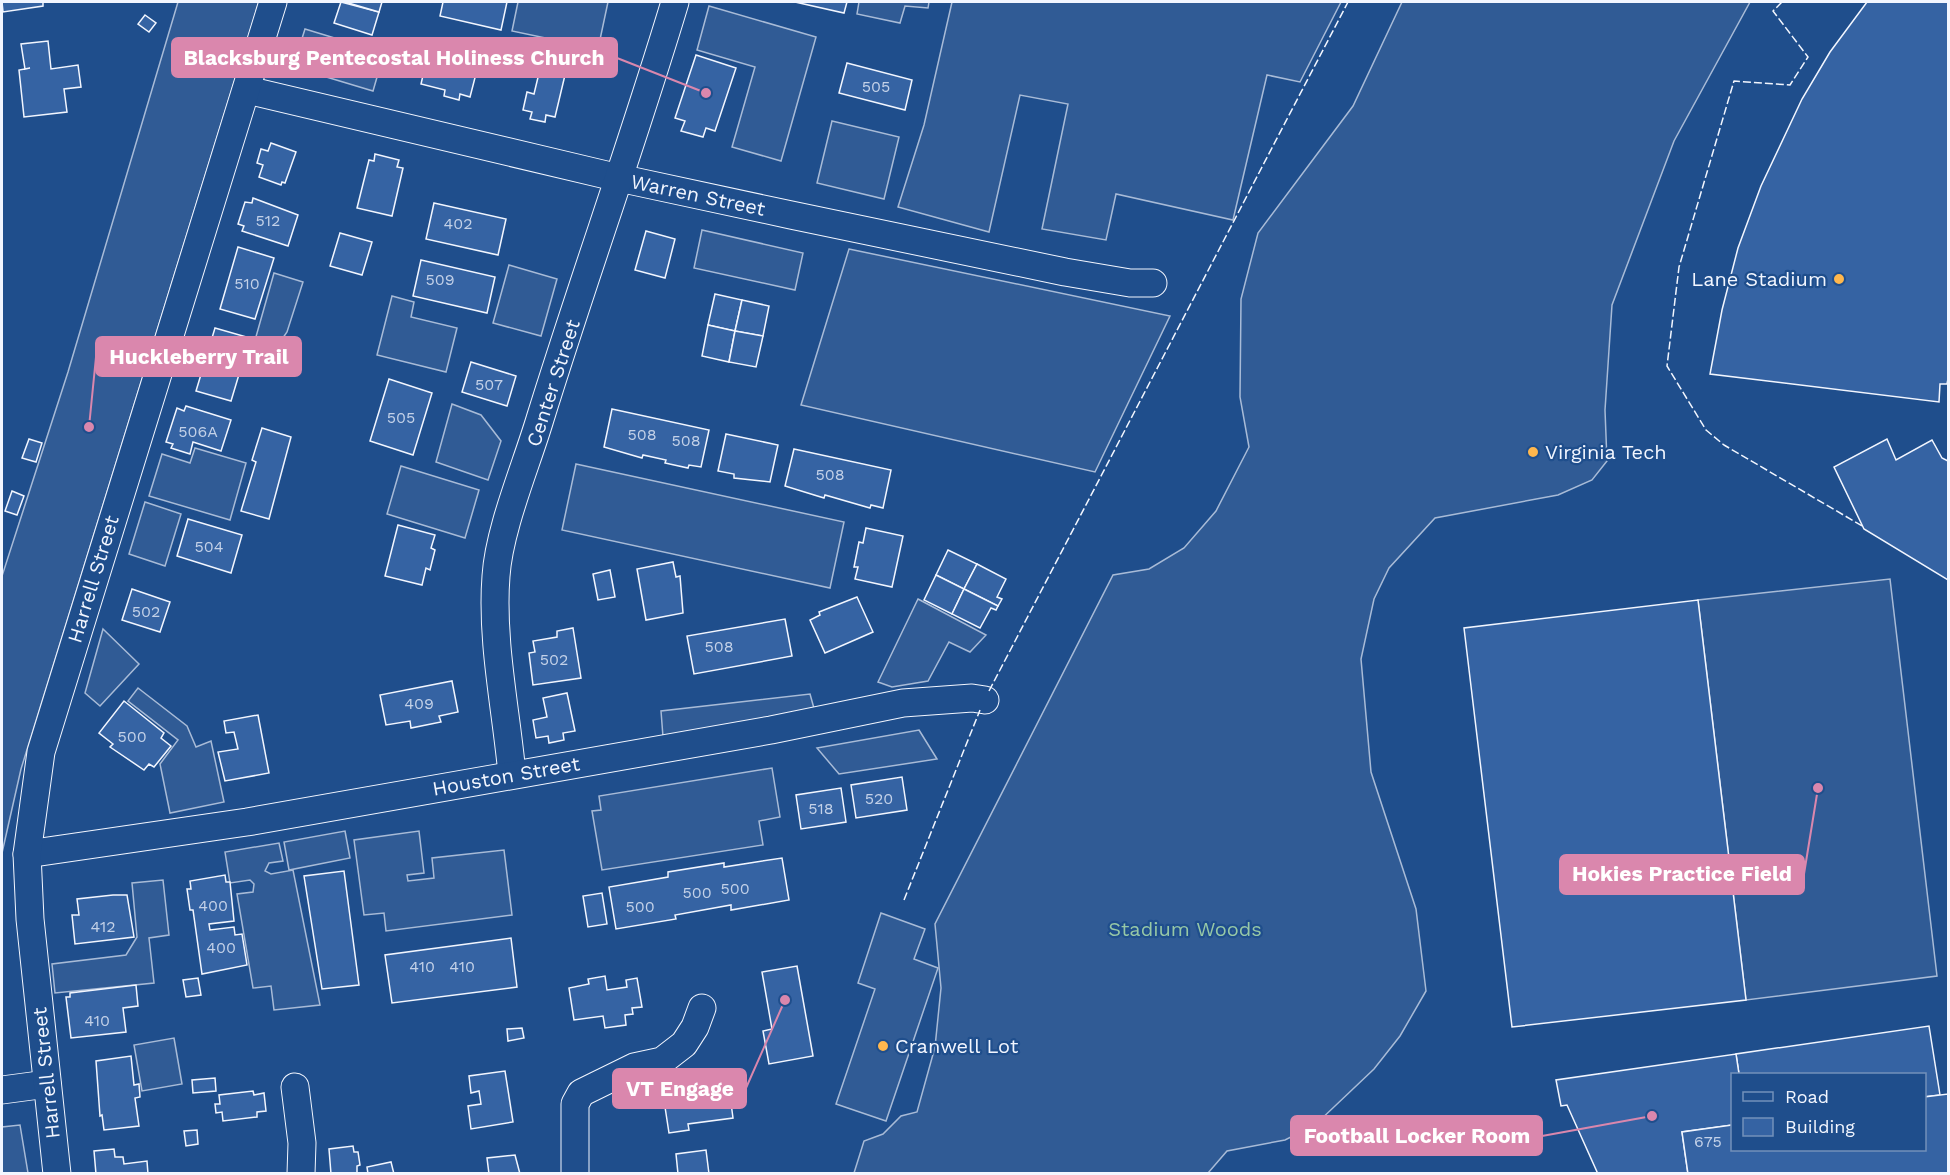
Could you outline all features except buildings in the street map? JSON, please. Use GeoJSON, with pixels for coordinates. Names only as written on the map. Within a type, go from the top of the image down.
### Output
{"type":"FeatureCollection","features":[{"type":"Feature","properties":{"kind":"street","name":"Harrell Street"},"geometry":{"type":"LineString","coordinates":[[57,1173],[30,919],[27,854],[41,752],[130,458],[273,2]]}},
{"type":"Feature","properties":{"kind":"street","name":"Center Street"},"geometry":{"type":"LineString","coordinates":[[512,774],[496,613],[498,559],[557,366],[675,2]]}},
{"type":"Feature","properties":{"kind":"street","name":"Warren Street"},"geometry":{"type":"LineString","coordinates":[[247,90],[619,178],[1065,272],[1130,283],[1153,284]]}},
{"type":"Feature","properties":{"kind":"street","name":"Houston Street"},"geometry":{"type":"LineString","coordinates":[[27,854],[141,839],[771,730],[903,703],[964,698],[985,700]]}},
{"type":"Feature","properties":{"kind":"street"},"geometry":{"type":"LineString","coordinates":[[575,1173],[575,1104],[581,1093],[634,1067],[662,1061],[684,1044],[695,1027],[702,1008]]}},
{"type":"Feature","properties":{"kind":"street"},"geometry":{"type":"LineString","coordinates":[[2,1090],[47,1084]]}},
{"type":"Feature","properties":{"kind":"street"},"geometry":{"type":"LineString","coordinates":[[295,1087],[302,1143],[301,1173]]}},
{"type":"Feature","properties":{"kind":"shaded area"},"geometry":{"type":"Polygon","coordinates":[[[178,2],[259,2],[21,769],[2,853],[2,576],[68,372],[178,2]]]}},
{"type":"Feature","properties":{"kind":"shaded area"},"geometry":{"type":"Polygon","coordinates":[[[518,2],[608,2],[598,49],[512,31],[518,2]]]}},
{"type":"Feature","properties":{"kind":"shaded area"},"geometry":{"type":"Polygon","coordinates":[[[859,2],[929,2],[928,8],[905,6],[900,23],[857,14],[859,2]]]}},
{"type":"Feature","properties":{"kind":"shaded area"},"geometry":{"type":"Polygon","coordinates":[[[952,2],[1341,2],[1300,82],[1267,75],[1233,220],[1116,194],[1106,240],[1042,229],[1068,104],[1020,95],[989,232],[898,207],[924,125],[952,2]]]}},
{"type":"Feature","properties":{"kind":"shaded area","name":"Stadium Woods"},"geometry":{"type":"Polygon","coordinates":[[[1402,2],[1750,2],[1674,141],[1612,305],[1605,410],[1607,461],[1592,480],[1558,495],[1435,518],[1389,568],[1374,599],[1361,659],[1371,772],[1416,909],[1426,991],[1400,1036],[1374,1069],[1315,1125],[1285,1140],[1227,1151],[1208,1173],[854,1173],[864,1141],[883,1134],[901,1116],[917,1112],[935,1047],[941,988],[935,924],[1113,575],[1149,569],[1184,548],[1216,511],[1249,447],[1240,397],[1241,299],[1258,233],[1353,106],[1402,2]]]}},
{"type":"Feature","properties":{"kind":"shaded area"},"geometry":{"type":"Polygon","coordinates":[[[709,6],[816,37],[781,161],[732,147],[755,67],[697,50],[709,6]]]}},
{"type":"Feature","properties":{"kind":"shaded area"},"geometry":{"type":"Polygon","coordinates":[[[305,29],[384,53],[373,91],[293,67],[305,29]]]}},
{"type":"Feature","properties":{"kind":"shaded area"},"geometry":{"type":"Polygon","coordinates":[[[832,121],[899,137],[884,199],[817,183],[832,121]]]}},
{"type":"Feature","properties":{"kind":"shaded area"},"geometry":{"type":"Polygon","coordinates":[[[702,230],[803,253],[795,290],[694,268],[702,230]]]}},
{"type":"Feature","properties":{"kind":"shaded area"},"geometry":{"type":"Polygon","coordinates":[[[849,249],[1170,316],[1095,472],[801,405],[849,249]]]}},
{"type":"Feature","properties":{"kind":"shaded area"},"geometry":{"type":"Polygon","coordinates":[[[509,265],[557,279],[541,336],[493,323],[509,265]]]}},
{"type":"Feature","properties":{"kind":"shaded area"},"geometry":{"type":"Polygon","coordinates":[[[274,273],[303,282],[287,332],[276,348],[269,371],[248,365],[274,273]]]}},
{"type":"Feature","properties":{"kind":"shaded area"},"geometry":{"type":"Polygon","coordinates":[[[392,296],[414,302],[411,317],[457,328],[446,372],[377,355],[392,296]]]}},
{"type":"Feature","properties":{"kind":"shaded area"},"geometry":{"type":"Polygon","coordinates":[[[452,404],[481,415],[501,441],[488,480],[436,462],[452,404]]]}},
{"type":"Feature","properties":{"kind":"shaded area"},"geometry":{"type":"Polygon","coordinates":[[[195,448],[246,463],[230,520],[149,496],[162,454],[190,463],[195,448]]]}},
{"type":"Feature","properties":{"kind":"shaded area"},"geometry":{"type":"Polygon","coordinates":[[[576,464],[844,522],[830,588],[562,530],[576,464]]]}},
{"type":"Feature","properties":{"kind":"shaded area"},"geometry":{"type":"Polygon","coordinates":[[[401,466],[479,490],[465,538],[387,514],[401,466]]]}},
{"type":"Feature","properties":{"kind":"shaded area"},"geometry":{"type":"Polygon","coordinates":[[[145,502],[181,514],[165,566],[129,554],[145,502]]]}},
{"type":"Feature","properties":{"kind":"shaded area"},"geometry":{"type":"Polygon","coordinates":[[[1890,579],[1937,976],[1746,1000],[1698,600],[1890,579]]]}},
{"type":"Feature","properties":{"kind":"shaded area"},"geometry":{"type":"Polygon","coordinates":[[[918,599],[986,635],[970,652],[949,642],[928,681],[892,687],[878,682],[918,599]]]}},
{"type":"Feature","properties":{"kind":"shaded area"},"geometry":{"type":"Polygon","coordinates":[[[103,629],[139,664],[100,706],[85,693],[103,629]]]}},
{"type":"Feature","properties":{"kind":"shaded area"},"geometry":{"type":"Polygon","coordinates":[[[138,688],[187,726],[196,747],[211,741],[224,802],[170,813],[160,764],[178,740],[128,701],[138,688]]]}},
{"type":"Feature","properties":{"kind":"shaded area"},"geometry":{"type":"Polygon","coordinates":[[[810,694],[815,712],[663,737],[661,711],[810,694]]]}},
{"type":"Feature","properties":{"kind":"shaded area"},"geometry":{"type":"Polygon","coordinates":[[[919,730],[937,759],[839,774],[817,748],[919,730]]]}},
{"type":"Feature","properties":{"kind":"shaded area"},"geometry":{"type":"Polygon","coordinates":[[[772,768],[780,817],[759,821],[763,845],[602,870],[592,811],[601,810],[599,796],[772,768]]]}},
{"type":"Feature","properties":{"kind":"shaded area"},"geometry":{"type":"Polygon","coordinates":[[[345,831],[350,858],[289,870],[284,842],[345,831]]]}},
{"type":"Feature","properties":{"kind":"shaded area"},"geometry":{"type":"Polygon","coordinates":[[[419,831],[424,873],[407,875],[408,881],[434,878],[432,858],[504,850],[512,915],[386,931],[384,913],[364,915],[354,840],[419,831]]]}},
{"type":"Feature","properties":{"kind":"shaded area"},"geometry":{"type":"Polygon","coordinates":[[[279,843],[283,861],[269,863],[265,871],[271,874],[293,870],[320,1005],[274,1010],[271,986],[253,988],[237,894],[253,892],[254,884],[250,880],[230,883],[225,852],[279,843]]]}},
{"type":"Feature","properties":{"kind":"shaded area"},"geometry":{"type":"Polygon","coordinates":[[[163,880],[169,935],[149,938],[154,983],[55,993],[52,964],[126,955],[137,937],[132,883],[163,880]]]}},
{"type":"Feature","properties":{"kind":"shaded area","name":"Cranwell Lot"},"geometry":{"type":"Polygon","coordinates":[[[881,913],[925,929],[914,959],[938,968],[886,1121],[836,1104],[875,989],[858,983],[881,913]]]}},
{"type":"Feature","properties":{"kind":"shaded area"},"geometry":{"type":"Polygon","coordinates":[[[174,1038],[182,1084],[142,1091],[134,1045],[174,1038]]]}},
{"type":"Feature","properties":{"kind":"shaded area"},"geometry":{"type":"Polygon","coordinates":[[[20,1125],[28,1173],[2,1173],[2,1127],[20,1125]]]}},
{"type":"Feature","properties":{"kind":"fence"},"geometry":{"type":"LineString","coordinates":[[989,691],[1348,2]]}},
{"type":"Feature","properties":{"kind":"fence"},"geometry":{"type":"LineString","coordinates":[[1782,2],[1773,11],[1808,57],[1790,85],[1734,81],[1679,267],[1667,366],[1706,430],[1724,445],[1864,527]]}},
{"type":"Feature","properties":{"kind":"fence"},"geometry":{"type":"LineString","coordinates":[[904,900],[980,710]]}},
{"type":"Feature","properties":{"kind":"place","name":"Blacksburg Pentecostal Holiness Church"},"geometry":{"type":"Point","coordinates":[706,93]}},
{"type":"Feature","properties":{"kind":"place","name":"Lane Stadium"},"geometry":{"type":"Point","coordinates":[1839,279]}},
{"type":"Feature","properties":{"kind":"place","name":"Huckleberry Trail"},"geometry":{"type":"Point","coordinates":[89,427]}},
{"type":"Feature","properties":{"kind":"place","name":"Virginia Tech"},"geometry":{"type":"Point","coordinates":[1533,452]}},
{"type":"Feature","properties":{"kind":"place","name":"Hokies Practice Field"},"geometry":{"type":"Point","coordinates":[1818,788]}},
{"type":"Feature","properties":{"kind":"place","name":"VT Engage"},"geometry":{"type":"Point","coordinates":[785,1000]}},
{"type":"Feature","properties":{"kind":"place","name":"Cranwell Lot"},"geometry":{"type":"Point","coordinates":[883,1046]}},
{"type":"Feature","properties":{"kind":"place","name":"Football Locker Room"},"geometry":{"type":"Point","coordinates":[1652,1116]}}]}
